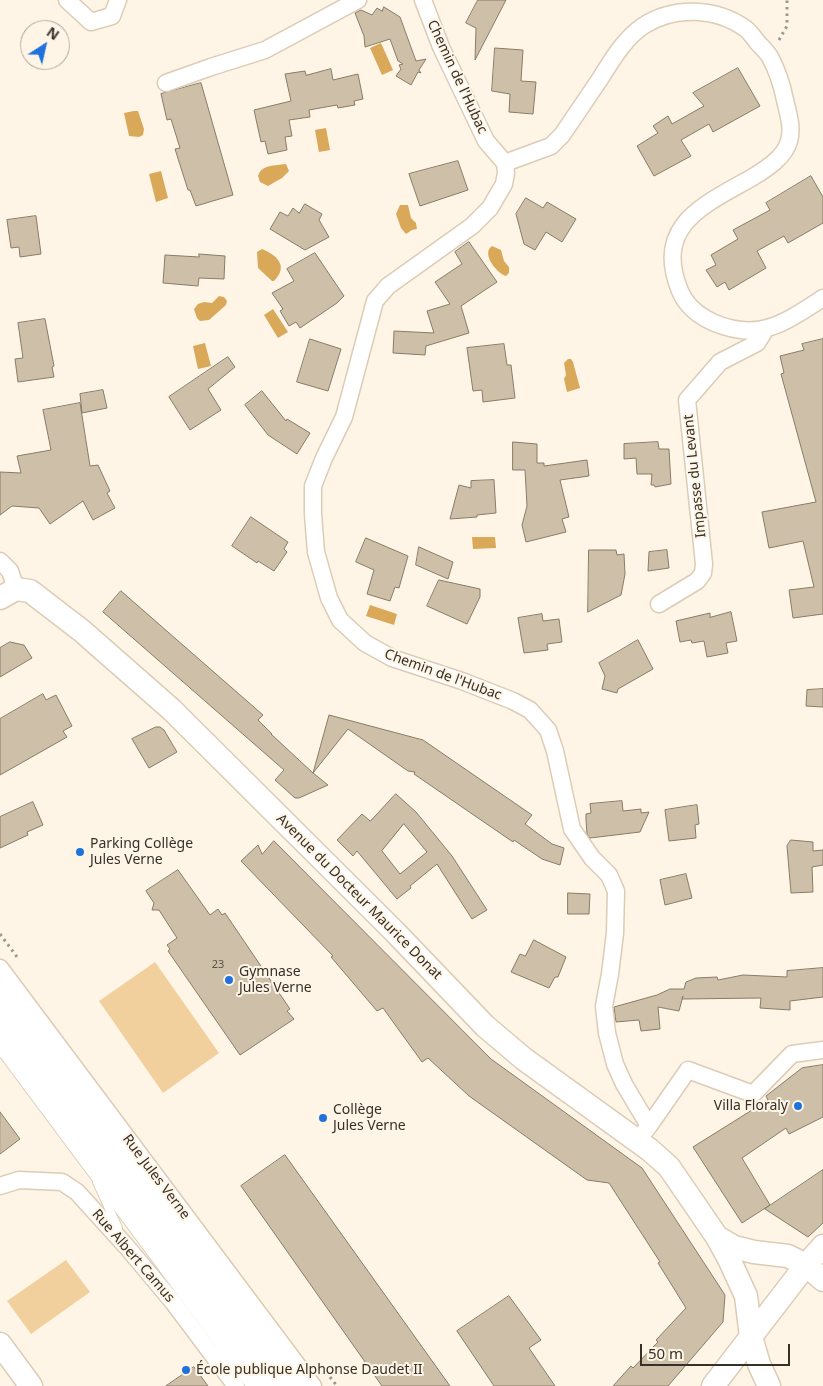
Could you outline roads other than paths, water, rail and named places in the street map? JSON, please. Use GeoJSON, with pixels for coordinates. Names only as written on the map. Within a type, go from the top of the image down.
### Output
{"type":"FeatureCollection","features":[{"type":"Feature","properties":{"kind":"highway"},"geometry":{"type":"LineString","coordinates":[[0,996],[289,1386]]}},
{"type":"Feature","properties":{"kind":"highway"},"geometry":{"type":"LineString","coordinates":[[0,1033],[263,1386]]}},
{"type":"Feature","properties":{"kind":"street"},"geometry":{"type":"LineString","coordinates":[[67,0],[90,22],[112,16],[118,0]]}},
{"type":"Feature","properties":{"kind":"street"},"geometry":{"type":"LineString","coordinates":[[166,83],[265,50],[358,0]]}},
{"type":"Feature","properties":{"kind":"street","name":"Chemin de l'Hubac"},"geometry":{"type":"LineString","coordinates":[[423,0],[440,47],[486,141],[505,163],[504,184],[490,208],[472,226],[388,286],[375,301],[344,417],[324,458],[314,486],[313,514],[316,552],[329,598],[340,620],[365,643],[392,658],[462,681],[513,701],[530,710],[548,730],[555,751],[572,829],[592,858],[609,875],[616,891],[615,933],[604,1006],[607,1033],[615,1064],[643,1133]]}},
{"type":"Feature","properties":{"kind":"street"},"geometry":{"type":"LineString","coordinates":[[505,163],[551,146],[562,135],[620,47],[642,26],[667,14],[694,11],[722,16],[746,29],[770,56],[782,86],[790,120],[789,141],[777,161],[764,171],[706,204],[687,219],[676,237],[673,258],[674,277],[682,296],[697,313],[715,325],[742,330],[765,330],[791,318],[823,298]]}},
{"type":"Feature","properties":{"kind":"street","name":"Impasse du Levant"},"geometry":{"type":"LineString","coordinates":[[659,604],[697,581],[703,573],[704,564],[687,400],[720,362],[757,344],[765,330]]}},
{"type":"Feature","properties":{"kind":"street","name":"Avenue du Docteur Maurice Donat"},"geometry":{"type":"LineString","coordinates":[[0,561],[10,572],[8,593],[30,590],[42,598],[172,710],[381,918],[485,1026],[524,1059],[643,1133],[717,1237],[746,1296],[751,1337],[759,1364],[769,1386]]}},
{"type":"Feature","properties":{"kind":"street","name":"Rue Jules Verne"},"geometry":{"type":"LineString","coordinates":[[0,968],[312,1386]]}},
{"type":"Feature","properties":{"kind":"street"},"geometry":{"type":"LineString","coordinates":[[643,1133],[688,1070],[753,1094],[792,1054],[823,1050]]}},
{"type":"Feature","properties":{"kind":"street","name":"Rue Albert Camus"},"geometry":{"type":"LineString","coordinates":[[0,1186],[18,1180],[62,1182],[77,1192],[173,1302],[236,1386]]}},
{"type":"Feature","properties":{"kind":"street","name":"Avenue du Docteur Maurice Donat"},"geometry":{"type":"LineString","coordinates":[[717,1237],[734,1247],[754,1252],[788,1256],[815,1272]]}},
{"type":"Feature","properties":{"kind":"street"},"geometry":{"type":"LineString","coordinates":[[713,1386],[751,1337],[815,1272],[823,1246]]}},
{"type":"Feature","properties":{"kind":"street"},"geometry":{"type":"LineString","coordinates":[[0,1344],[31,1386]]}},
{"type":"Feature","properties":{"kind":"lane"},"geometry":{"type":"LineString","coordinates":[[81,1140],[92,1168]]}},
{"type":"Feature","properties":{"kind":"lane"},"geometry":{"type":"LineString","coordinates":[[95,1178],[126,1246]]}},
{"type":"Feature","properties":{"kind":"place","name":"Parking Collège Jules Verne"},"geometry":{"type":"Point","coordinates":[80,852]}},
{"type":"Feature","properties":{"kind":"place","name":"Gymnase Jules Verne"},"geometry":{"type":"Point","coordinates":[229,980]}},
{"type":"Feature","properties":{"kind":"place","name":"Villa Floraly"},"geometry":{"type":"Point","coordinates":[798,1106]}},
{"type":"Feature","properties":{"kind":"place","name":"Collège Jules Verne"},"geometry":{"type":"Point","coordinates":[323,1118]}},
{"type":"Feature","properties":{"kind":"place","name":"École publique Alphonse Daudet II"},"geometry":{"type":"Point","coordinates":[186,1370]}}]}
